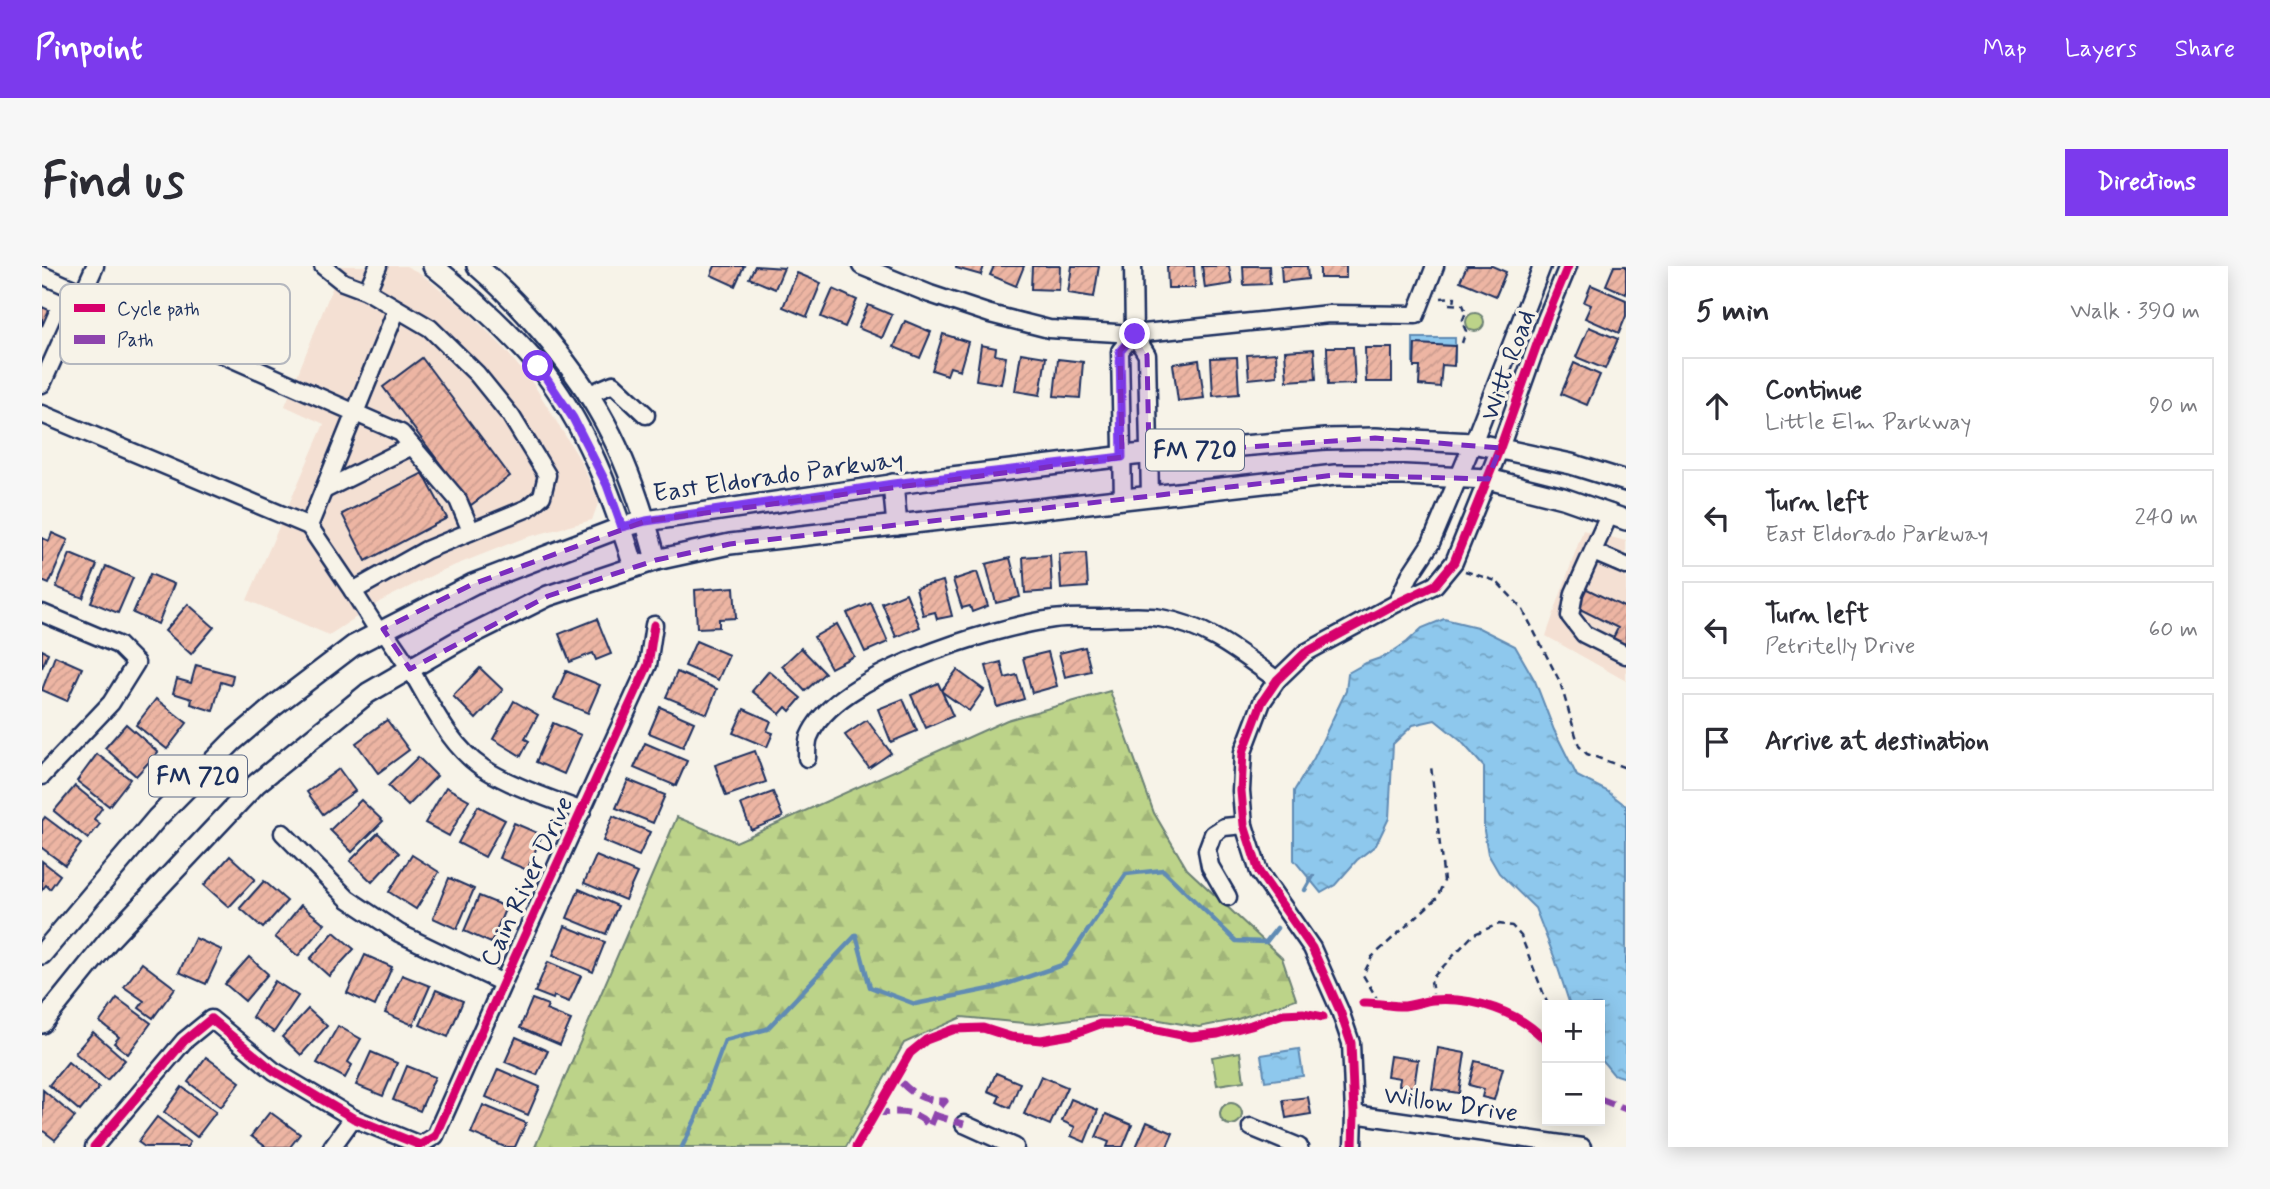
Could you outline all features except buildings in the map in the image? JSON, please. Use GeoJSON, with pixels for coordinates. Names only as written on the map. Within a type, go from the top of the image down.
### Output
{"type":"FeatureCollection","features":[{"type":"Feature","properties":{"kind":"main road"},"geometry":{"type":"LineString","coordinates":[[433,266],[467,293],[538,366],[573,418],[607,485],[634,567]]}},
{"type":"Feature","properties":{"kind":"main road"},"geometry":{"type":"LineString","coordinates":[[42,1023],[109,940],[256,784],[368,693],[458,641],[548,596],[656,560],[646,521],[598,410],[560,356],[522,310],[477,266]]}},
{"type":"Feature","properties":{"kind":"main road","name":"East Eldorado Parkway"},"geometry":{"type":"LineString","coordinates":[[42,954],[157,818],[232,742],[353,646],[473,584],[622,527],[646,521],[893,484],[1149,454],[1325,439],[1375,438],[1473,443],[1571,464],[1626,481]]}},
{"type":"Feature","properties":{"kind":"main road","name":"FM 720"},"geometry":{"type":"LineString","coordinates":[[656,560],[730,544],[1335,475],[1459,476],[1488,479],[1563,498],[1618,517]]}},
{"type":"Feature","properties":{"kind":"main road"},"geometry":{"type":"LineString","coordinates":[[893,484],[897,525]]}},
{"type":"Feature","properties":{"kind":"street"},"geometry":{"type":"LineString","coordinates":[[88,284],[95,266]]}},
{"type":"Feature","properties":{"kind":"street"},"geometry":{"type":"LineString","coordinates":[[323,266],[342,282],[367,291],[430,328],[477,374],[511,416],[547,475],[542,496],[528,508],[426,550],[354,591]]}},
{"type":"Feature","properties":{"kind":"street"},"geometry":{"type":"LineString","coordinates":[[367,291],[378,266]]}},
{"type":"Feature","properties":{"kind":"street"},"geometry":{"type":"LineString","coordinates":[[862,266],[930,294],[990,314],[1049,329],[1135,334],[1329,314],[1416,315],[1435,266]]}},
{"type":"Feature","properties":{"kind":"street"},"geometry":{"type":"LineString","coordinates":[[1133,266],[1135,334],[1147,355],[1150,496]]}},
{"type":"Feature","properties":{"kind":"street","name":"Witt Road"},"geometry":{"type":"LineString","coordinates":[[1397,603],[1410,575],[1431,543],[1542,266]]}},
{"type":"Feature","properties":{"kind":"street","name":"Witt Road"},"geometry":{"type":"LineString","coordinates":[[1353,1147],[1351,1043],[1312,948],[1259,872],[1244,825],[1241,791],[1243,752],[1262,702],[1277,680],[1305,653],[1435,585],[1454,562],[1568,266]]}},
{"type":"Feature","properties":{"kind":"street"},"geometry":{"type":"LineString","coordinates":[[42,275],[63,284]]}},
{"type":"Feature","properties":{"kind":"street"},"geometry":{"type":"LineString","coordinates":[[309,526],[397,309]]}},
{"type":"Feature","properties":{"kind":"street"},"geometry":{"type":"LineString","coordinates":[[1123,499],[1120,351],[1135,334]]}},
{"type":"Feature","properties":{"kind":"street"},"geometry":{"type":"LineString","coordinates":[[42,384],[60,345]]}},
{"type":"Feature","properties":{"kind":"street"},"geometry":{"type":"LineString","coordinates":[[242,364],[401,433],[458,500],[471,531]]}},
{"type":"Feature","properties":{"kind":"street"},"geometry":{"type":"LineString","coordinates":[[587,395],[613,384],[646,415]]}},
{"type":"Feature","properties":{"kind":"street"},"geometry":{"type":"LineString","coordinates":[[42,414],[309,526],[410,669],[446,731],[464,752],[502,779],[582,811]]}},
{"type":"Feature","properties":{"kind":"street"},"geometry":{"type":"LineString","coordinates":[[324,490],[412,446]]}},
{"type":"Feature","properties":{"kind":"street"},"geometry":{"type":"LineString","coordinates":[[1618,517],[1593,552],[1574,593],[1570,616],[1584,634],[1626,655]]}},
{"type":"Feature","properties":{"kind":"street"},"geometry":{"type":"LineString","coordinates":[[1593,552],[1626,566]]}},
{"type":"Feature","properties":{"kind":"street"},"geometry":{"type":"LineString","coordinates":[[42,613],[118,645],[136,663],[111,703],[42,776]]}},
{"type":"Feature","properties":{"kind":"street"},"geometry":{"type":"LineString","coordinates":[[807,758],[809,737],[829,709],[867,683],[908,662],[957,642],[1055,619],[1158,617],[1188,624],[1223,640],[1277,680]]}},
{"type":"Feature","properties":{"kind":"street","name":"Cain River Drive"},"geometry":{"type":"LineString","coordinates":[[420,1145],[435,1136],[648,665],[654,625]]}},
{"type":"Feature","properties":{"kind":"street"},"geometry":{"type":"LineString","coordinates":[[1228,897],[1210,866],[1207,850],[1213,834],[1224,827],[1244,825]]}},
{"type":"Feature","properties":{"kind":"street"},"geometry":{"type":"LineString","coordinates":[[283,833],[348,899],[399,933],[503,983]]}},
{"type":"Feature","properties":{"kind":"street"},"geometry":{"type":"LineString","coordinates":[[94,1147],[184,1041],[211,1019],[274,1071],[353,1118],[420,1145]]}},
{"type":"Feature","properties":{"kind":"street","name":"Willow Drive"},"geometry":{"type":"LineString","coordinates":[[1354,1114],[1582,1147]]}},
{"type":"Feature","properties":{"kind":"street"},"geometry":{"type":"LineString","coordinates":[[332,1147],[353,1118]]}},
{"type":"Feature","properties":{"kind":"street"},"geometry":{"type":"LineString","coordinates":[[964,1124],[1015,1147]]}},
{"type":"Feature","properties":{"kind":"street"},"geometry":{"type":"LineString","coordinates":[[1251,1127],[1299,1147]]}},
{"type":"Feature","properties":{"kind":"path"},"geometry":{"type":"LineString","coordinates":[[1441,298],[1455,297],[1454,304]]}},
{"type":"Feature","properties":{"kind":"path"},"geometry":{"type":"LineString","coordinates":[[1449,304],[1463,305],[1466,312],[1462,322],[1466,331],[1462,343]]}},
{"type":"Feature","properties":{"kind":"path"},"geometry":{"type":"LineString","coordinates":[[1462,569],[1496,581],[1522,608],[1560,682],[1579,746],[1587,754],[1626,768]]}},
{"type":"Feature","properties":{"kind":"path"},"geometry":{"type":"LineString","coordinates":[[1379,1002],[1363,975],[1372,957],[1437,898],[1444,881],[1431,766]]}},
{"type":"Feature","properties":{"kind":"path"},"geometry":{"type":"LineString","coordinates":[[1434,1000],[1431,981],[1435,975],[1474,934],[1499,924],[1512,926],[1521,936],[1546,1000]]}},
{"type":"Feature","properties":{"kind":"highlighted area"},"geometry":{"type":"Polygon","coordinates":[[[1134,334],[1147,355],[1149,454],[1375,438],[1500,448],[1488,479],[1335,475],[730,544],[656,560],[548,596],[410,669],[383,629],[473,584],[646,521],[1122,457],[1120,351],[1134,334]]]}},
{"type":"Feature","properties":{"kind":"shaded area"},"geometry":{"type":"Polygon","coordinates":[[[341,266],[406,266],[420,273],[465,309],[503,347],[534,385],[579,458],[599,501],[592,520],[524,538],[443,570],[381,601],[329,635],[247,600],[324,424],[285,406],[341,266]]]}},
{"type":"Feature","properties":{"kind":"shaded area"},"geometry":{"type":"Polygon","coordinates":[[[1583,530],[1626,541],[1626,681],[1546,636],[1583,530]]]}},
{"type":"Feature","properties":{"kind":"green space"},"geometry":{"type":"Polygon","coordinates":[[[1471,313],[1479,313],[1484,322],[1482,329],[1471,331],[1466,326],[1466,318],[1471,313]]]}},
{"type":"Feature","properties":{"kind":"green space"},"geometry":{"type":"Polygon","coordinates":[[[1110,691],[1154,813],[1187,869],[1282,958],[1296,999],[1235,1020],[1199,1027],[1154,1019],[1095,1016],[1034,1024],[962,1017],[904,1043],[846,1147],[535,1147],[677,817],[736,842],[1007,720],[1110,691]]]}},
{"type":"Feature","properties":{"kind":"green space"},"geometry":{"type":"Polygon","coordinates":[[[1240,1052],[1244,1081],[1217,1085],[1212,1057],[1240,1052]]]}},
{"type":"Feature","properties":{"kind":"green space"},"geometry":{"type":"Polygon","coordinates":[[[1227,1103],[1235,1103],[1242,1110],[1242,1118],[1235,1125],[1227,1125],[1220,1118],[1220,1110],[1227,1103]]]}},
{"type":"Feature","properties":{"kind":"water"},"geometry":{"type":"Polygon","coordinates":[[[1413,338],[1455,338],[1455,362],[1413,362],[1413,338]]]}},
{"type":"Feature","properties":{"kind":"water"},"geometry":{"type":"Polygon","coordinates":[[[1444,619],[1477,627],[1515,646],[1535,681],[1554,730],[1577,776],[1607,791],[1626,806],[1626,1078],[1613,1074],[1605,1064],[1605,1000],[1568,1000],[1535,908],[1499,873],[1488,854],[1484,831],[1484,767],[1461,741],[1435,720],[1413,725],[1393,744],[1389,818],[1376,845],[1357,860],[1335,885],[1321,893],[1294,860],[1294,791],[1314,758],[1346,691],[1348,673],[1386,656],[1422,628],[1444,619]]]}},
{"type":"Feature","properties":{"kind":"water"},"geometry":{"type":"Polygon","coordinates":[[[1299,1049],[1303,1076],[1265,1081],[1261,1055],[1299,1049]]]}},
{"type":"Feature","properties":{"kind":"waterway"},"geometry":{"type":"LineString","coordinates":[[682,1147],[697,1116],[725,1040],[767,1029],[856,935],[870,987],[915,1004],[995,988],[1065,964],[1126,874],[1163,870],[1236,941],[1266,942],[1277,928]]}},
{"type":"Feature","properties":{"kind":"waterway"},"geometry":{"type":"LineString","coordinates":[[1305,890],[1313,876]]}},
{"type":"Feature","properties":{"kind":"marked path"},"geometry":{"type":"LineString","coordinates":[[874,1113],[912,1114],[930,1127],[937,1110],[945,1101],[930,1100],[917,1095],[896,1076]]}},
{"type":"Feature","properties":{"kind":"marked path"},"geometry":{"type":"LineString","coordinates":[[1605,1101],[1626,1109]]}},
{"type":"Feature","properties":{"kind":"marked path"},"geometry":{"type":"LineString","coordinates":[[934,1115],[964,1124]]}},
{"type":"Feature","properties":{"kind":"cycle path"},"geometry":{"type":"LineString","coordinates":[[1353,1147],[1351,1043],[1312,948],[1259,872],[1244,825],[1241,791],[1243,752],[1262,702],[1277,680],[1305,653],[1435,585],[1454,562],[1568,266]]}},
{"type":"Feature","properties":{"kind":"cycle path"},"geometry":{"type":"LineString","coordinates":[[94,1147],[184,1041],[211,1019],[274,1071],[353,1118],[420,1145],[435,1136],[648,665],[654,625]]}},
{"type":"Feature","properties":{"kind":"cycle path"},"geometry":{"type":"LineString","coordinates":[[1363,1003],[1401,1006],[1449,1000],[1480,1004],[1509,1014],[1542,1037]]}},
{"type":"Feature","properties":{"kind":"cycle path"},"geometry":{"type":"LineString","coordinates":[[856,1147],[910,1053],[926,1040],[955,1029],[983,1028],[1011,1037],[1041,1040],[1070,1035],[1100,1024],[1128,1024],[1191,1037],[1218,1034],[1283,1014],[1303,1013],[1323,1017]]}},
{"type":"Feature","properties":{"kind":"route"},"geometry":{"type":"LineString","coordinates":[[538,366],[573,418],[607,485],[622,527],[646,521],[893,484],[1122,457],[1120,351],[1135,334]]}}]}
